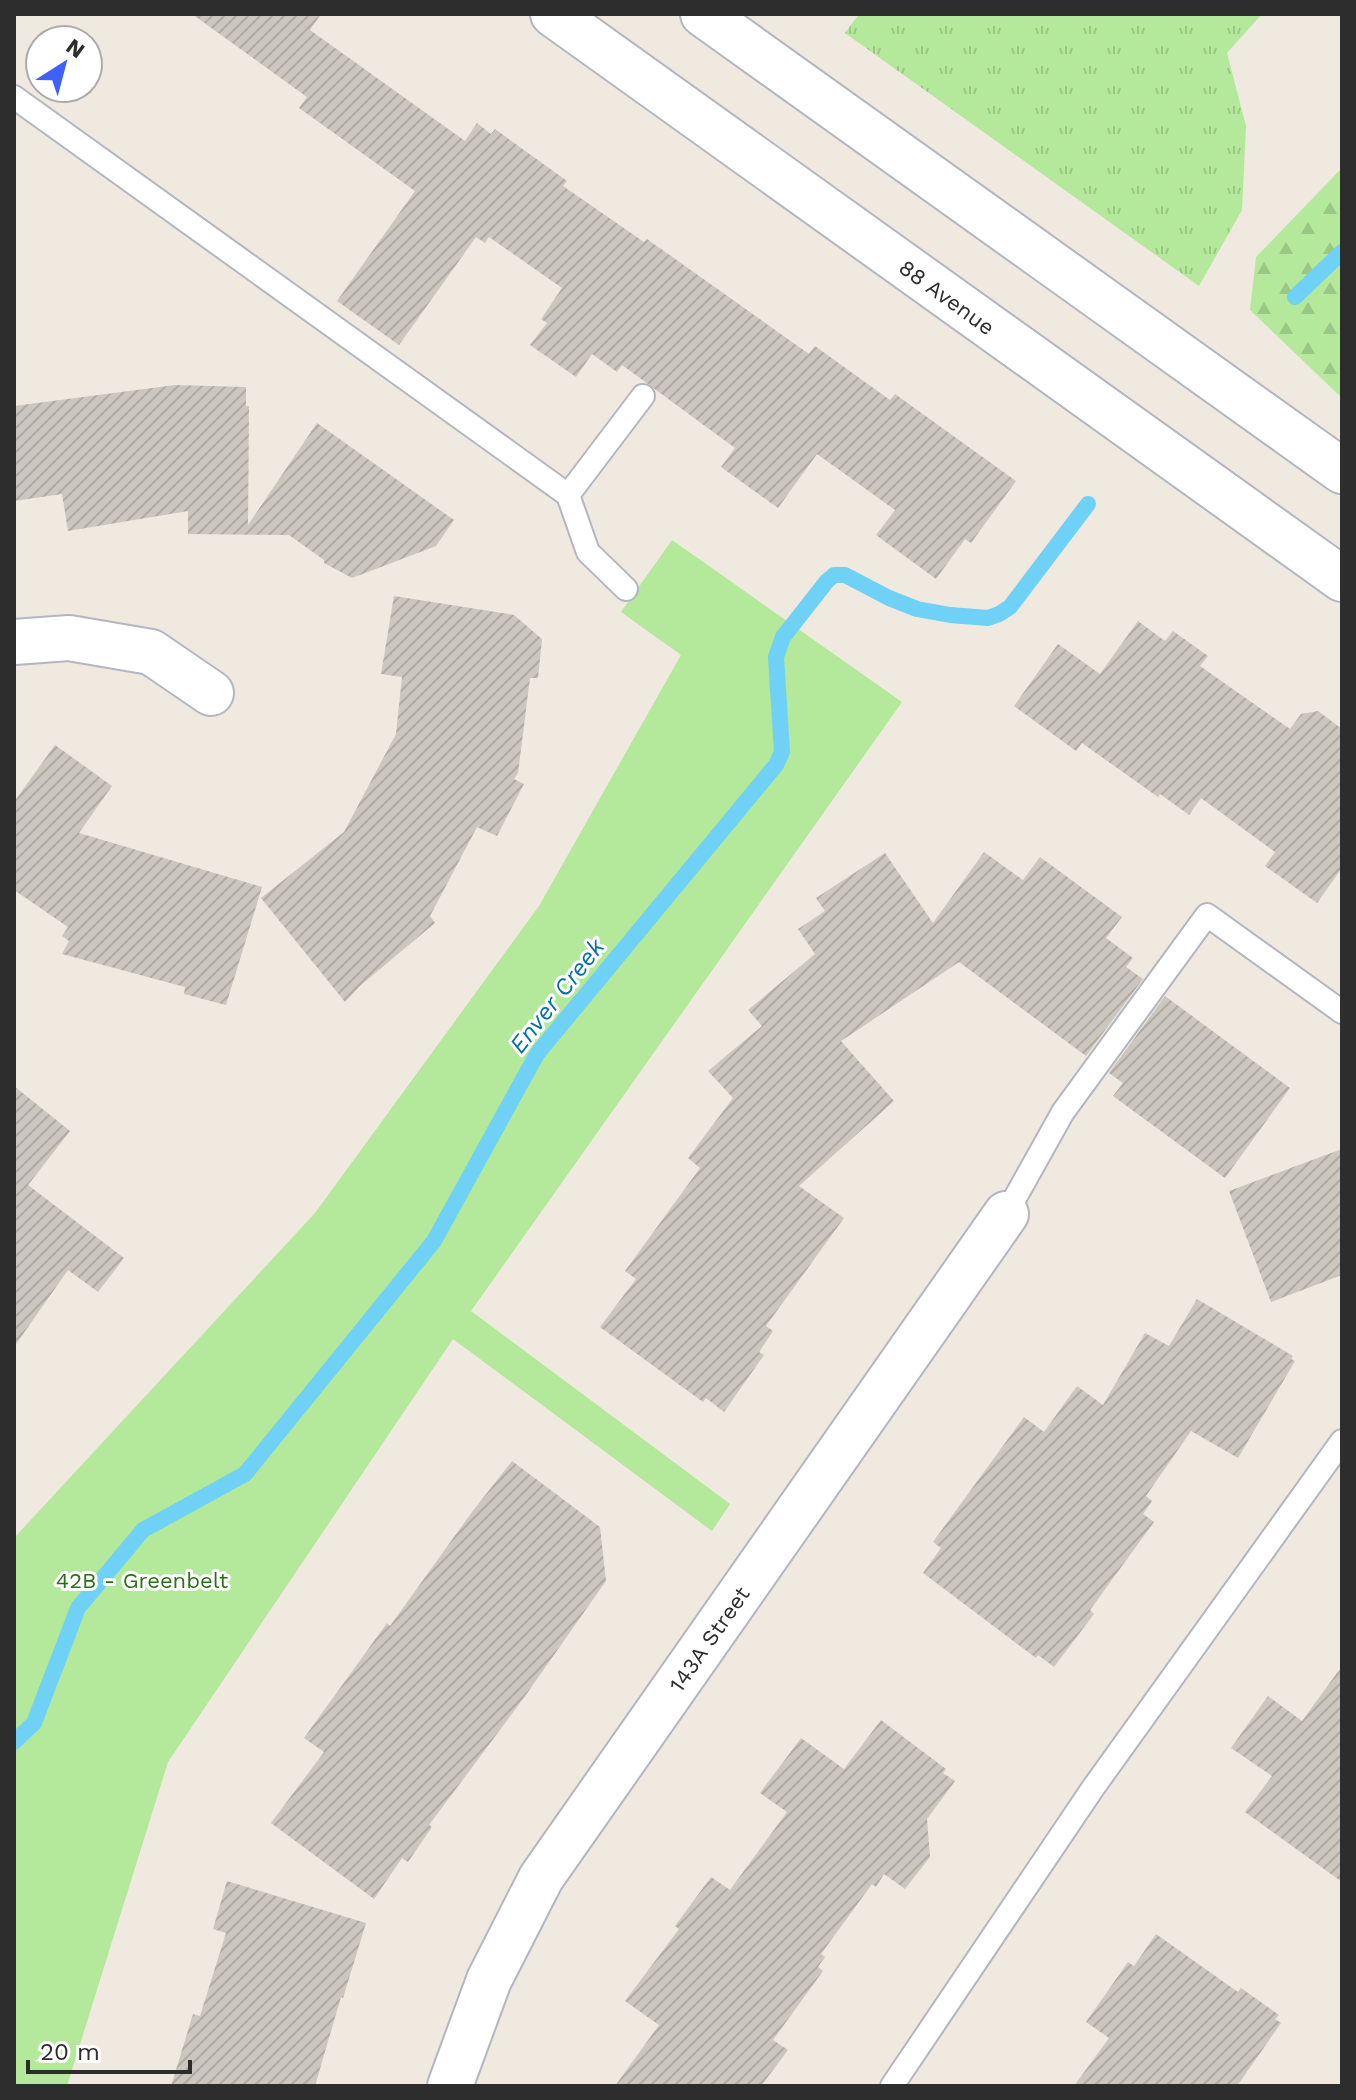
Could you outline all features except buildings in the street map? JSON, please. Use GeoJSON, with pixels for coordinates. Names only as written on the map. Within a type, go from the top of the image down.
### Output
{"type":"FeatureCollection","features":[{"type":"Feature","properties":{"kind":"main road","name":"88 Avenue"},"geometry":{"type":"LineString","coordinates":[[553,14],[1342,579]]}},
{"type":"Feature","properties":{"kind":"main road"},"geometry":{"type":"LineString","coordinates":[[703,14],[1342,471]]}},
{"type":"Feature","properties":{"kind":"main road"},"geometry":{"type":"LineString","coordinates":[[14,642],[69,638],[151,652],[211,693]]}},
{"type":"Feature","properties":{"kind":"main road","name":"143A Street"},"geometry":{"type":"LineString","coordinates":[[450,2086],[489,1980],[541,1878],[1006,1214]]}},
{"type":"Feature","properties":{"kind":"lane"},"geometry":{"type":"LineString","coordinates":[[14,97],[568,495],[588,552],[626,589]]}},
{"type":"Feature","properties":{"kind":"lane"},"geometry":{"type":"LineString","coordinates":[[568,495],[643,396]]}},
{"type":"Feature","properties":{"kind":"lane"},"geometry":{"type":"LineString","coordinates":[[1006,1214],[1063,1112],[1207,915],[1342,1012]]}},
{"type":"Feature","properties":{"kind":"lane"},"geometry":{"type":"LineString","coordinates":[[892,2086],[1093,1788],[1342,1441]]}},
{"type":"Feature","properties":{"kind":"green space"},"geometry":{"type":"Polygon","coordinates":[[[859,14],[1262,14],[1227,53],[1246,126],[1242,210],[1199,286],[845,33],[859,14]]]}},
{"type":"Feature","properties":{"kind":"green space"},"geometry":{"type":"Polygon","coordinates":[[[1342,168],[1342,398],[1250,310],[1256,257],[1342,168]]]}},
{"type":"Feature","properties":{"kind":"green space","name":"42B - Greenbelt"},"geometry":{"type":"Polygon","coordinates":[[[672,540],[902,702],[471,1311],[730,1504],[712,1531],[453,1339],[168,1762],[67,2086],[14,2086],[14,1538],[315,1213],[539,906],[681,655],[621,612],[672,540]]]}},
{"type":"Feature","properties":{"kind":"waterway","name":"Enver Creek"},"geometry":{"type":"LineString","coordinates":[[1295,297],[1342,252]]}},
{"type":"Feature","properties":{"kind":"waterway","name":"Enver Creek"},"geometry":{"type":"LineString","coordinates":[[14,1742],[34,1723],[78,1608],[143,1530],[245,1474],[434,1241],[537,1054],[776,765],[782,752],[776,657],[783,637],[827,581],[834,575],[845,575],[917,609],[988,618],[1010,607],[1088,504]]}}]}
